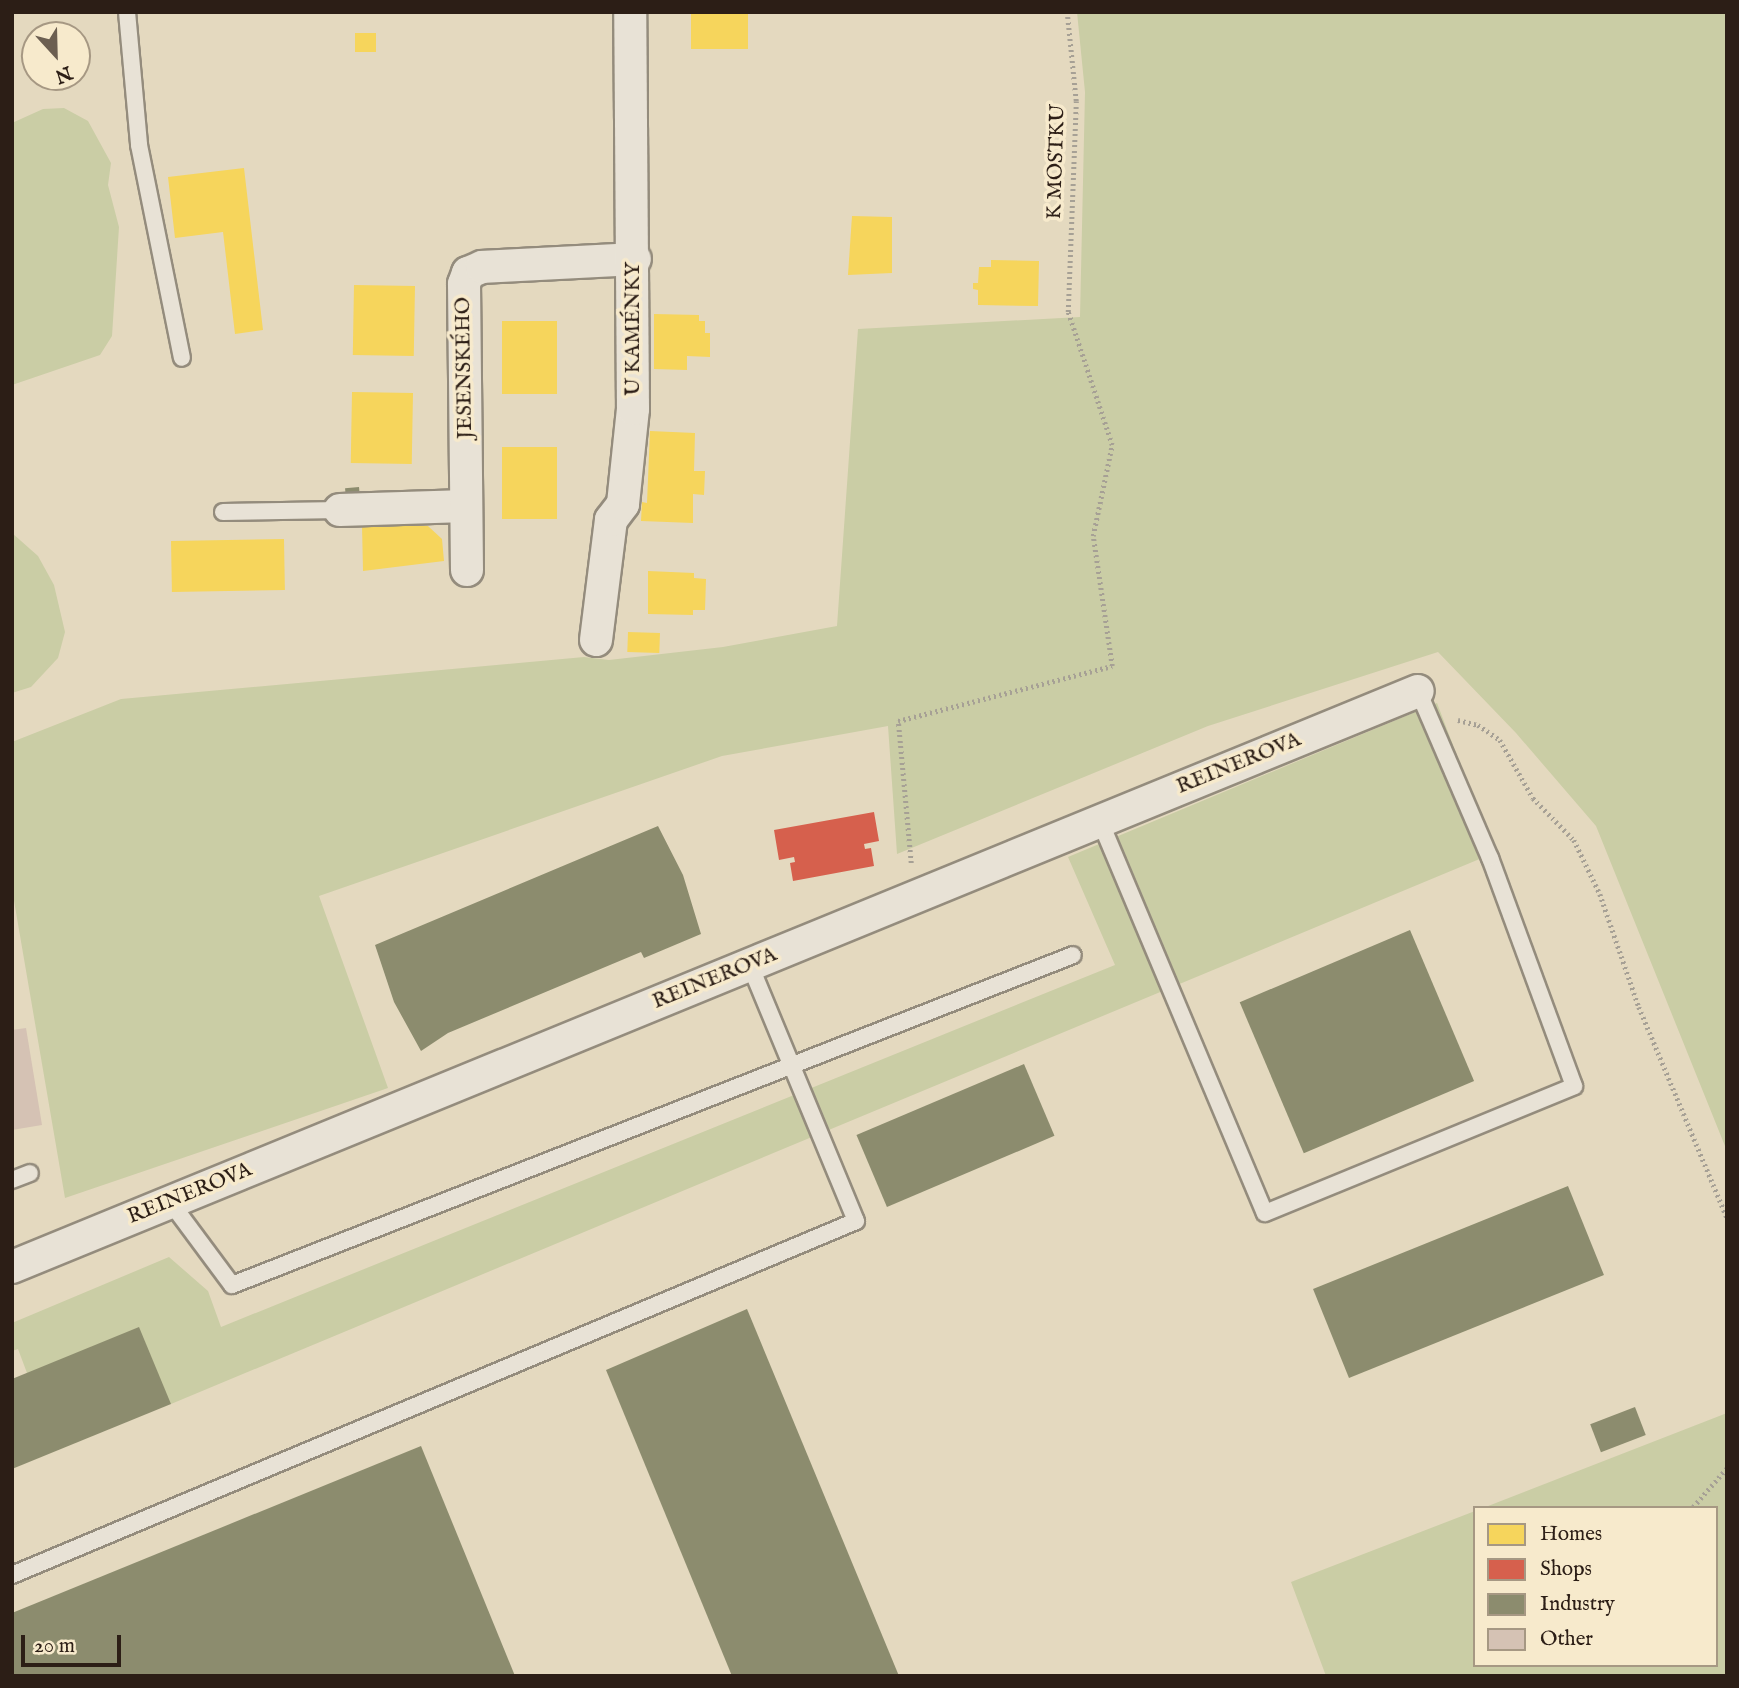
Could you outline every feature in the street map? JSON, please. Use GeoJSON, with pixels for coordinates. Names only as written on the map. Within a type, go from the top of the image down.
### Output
{"type":"FeatureCollection","features":[{"type":"Feature","properties":{"kind":"street","name":"U KAMÉNKY"},"geometry":{"type":"LineString","coordinates":[[596,640],[611,520],[623,504],[633,409],[635,258],[630,12]]}},
{"type":"Feature","properties":{"kind":"street","name":"JESENSKÉHO"},"geometry":{"type":"LineString","coordinates":[[467,570],[464,284],[468,273],[482,267],[635,258]]}},
{"type":"Feature","properties":{"kind":"street"},"geometry":{"type":"LineString","coordinates":[[340,510],[466,506]]}},
{"type":"Feature","properties":{"kind":"street","name":"REINEROVA"},"geometry":{"type":"LineString","coordinates":[[12,1267],[1100,821],[1422,701]]}},
{"type":"Feature","properties":{"kind":"lane"},"geometry":{"type":"LineString","coordinates":[[127,12],[139,145],[182,358]]}},
{"type":"Feature","properties":{"kind":"lane"},"geometry":{"type":"LineString","coordinates":[[223,512],[340,510]]}},
{"type":"Feature","properties":{"kind":"lane"},"geometry":{"type":"LineString","coordinates":[[1100,821],[1265,1213],[1574,1086],[1490,858],[1422,701]]}},
{"type":"Feature","properties":{"kind":"lane"},"geometry":{"type":"LineString","coordinates":[[171,1203],[232,1285],[1073,955]]}},
{"type":"Feature","properties":{"kind":"lane"},"geometry":{"type":"LineString","coordinates":[[12,1575],[856,1221],[795,1065],[750,965]]}},
{"type":"Feature","properties":{"kind":"lane"},"geometry":{"type":"LineString","coordinates":[[12,1180],[30,1173]]}},
{"type":"Feature","properties":{"kind":"path","name":"K MOSTKU"},"geometry":{"type":"LineString","coordinates":[[915,897],[898,721],[1112,666],[1093,536],[1112,445],[1068,312],[1076,101],[1067,12]]}},
{"type":"Feature","properties":{"kind":"path"},"geometry":{"type":"LineString","coordinates":[[1422,701],[1478,725],[1500,740],[1533,798],[1574,840],[1600,894],[1639,1007],[1727,1217]]}},
{"type":"Feature","properties":{"kind":"path"},"geometry":{"type":"LineString","coordinates":[[1694,1506],[1727,1468]]}},
{"type":"Feature","properties":{"kind":"green space"},"geometry":{"type":"Polygon","coordinates":[[[1077,12],[1727,12],[1727,1151],[1596,826],[1516,733],[1438,652],[1208,726],[897,854],[888,726],[722,756],[319,896],[388,1088],[65,1198],[12,889],[12,742],[121,699],[584,657],[609,660],[723,647],[837,626],[858,329],[1080,317],[1085,92],[1077,12]]]}},
{"type":"Feature","properties":{"kind":"green space"},"geometry":{"type":"Polygon","coordinates":[[[64,108],[88,121],[111,163],[108,185],[119,227],[112,336],[100,355],[12,385],[12,123],[43,109],[64,108]]]}},
{"type":"Feature","properties":{"kind":"green space"},"geometry":{"type":"Polygon","coordinates":[[[12,533],[38,556],[54,585],[65,632],[58,658],[31,687],[12,693],[12,533]]]}},
{"type":"Feature","properties":{"kind":"green space"},"geometry":{"type":"Polygon","coordinates":[[[1437,703],[1494,853],[171,1404],[27,1373],[18,1349],[12,1351],[12,1323],[169,1257],[208,1291],[221,1327],[1115,965],[1068,857],[1437,703]]]}},
{"type":"Feature","properties":{"kind":"green space"},"geometry":{"type":"Polygon","coordinates":[[[1727,1413],[1727,1676],[1326,1676],[1291,1582],[1473,1512],[1473,1667],[1718,1667],[1718,1506],[1488,1506],[1727,1413]]]}},
{"type":"Feature","properties":{"kind":"building: Homes"},"geometry":{"type":"Polygon","coordinates":[[[691,12],[748,12],[748,49],[691,49],[691,12]]]}},
{"type":"Feature","properties":{"kind":"building: Homes"},"geometry":{"type":"Polygon","coordinates":[[[355,33],[376,33],[376,52],[355,52],[355,33]]]}},
{"type":"Feature","properties":{"kind":"building: Homes"},"geometry":{"type":"Polygon","coordinates":[[[244,168],[263,330],[235,334],[223,232],[175,238],[168,177],[244,168]]]}},
{"type":"Feature","properties":{"kind":"building: Homes"},"geometry":{"type":"Polygon","coordinates":[[[852,216],[892,217],[892,273],[848,275],[852,216]]]}},
{"type":"Feature","properties":{"kind":"building: Homes"},"geometry":{"type":"Polygon","coordinates":[[[991,260],[1039,261],[1038,306],[978,305],[978,290],[973,289],[973,283],[978,283],[979,267],[991,267],[991,260]]]}},
{"type":"Feature","properties":{"kind":"building: Homes"},"geometry":{"type":"Polygon","coordinates":[[[354,285],[415,286],[414,356],[353,355],[354,285]]]}},
{"type":"Feature","properties":{"kind":"building: Homes"},"geometry":{"type":"Polygon","coordinates":[[[654,314],[699,315],[699,321],[705,321],[705,333],[710,333],[710,357],[687,356],[687,370],[654,369],[654,314]]]}},
{"type":"Feature","properties":{"kind":"building: Homes"},"geometry":{"type":"Polygon","coordinates":[[[502,321],[557,321],[557,394],[502,394],[502,321]]]}},
{"type":"Feature","properties":{"kind":"building: Homes"},"geometry":{"type":"Polygon","coordinates":[[[352,392],[413,393],[412,464],[351,463],[352,392]]]}},
{"type":"Feature","properties":{"kind":"building: Homes"},"geometry":{"type":"Polygon","coordinates":[[[650,431],[695,433],[694,471],[705,471],[704,495],[693,494],[693,523],[641,521],[642,502],[647,503],[650,431]]]}},
{"type":"Feature","properties":{"kind":"building: Homes"},"geometry":{"type":"Polygon","coordinates":[[[502,447],[557,447],[557,519],[502,519],[502,447]]]}},
{"type":"Feature","properties":{"kind":"building: Homes"},"geometry":{"type":"Polygon","coordinates":[[[362,525],[428,526],[442,539],[444,561],[363,571],[362,525]]]}},
{"type":"Feature","properties":{"kind":"building: Homes"},"geometry":{"type":"Polygon","coordinates":[[[284,539],[285,590],[172,592],[171,541],[284,539]]]}},
{"type":"Feature","properties":{"kind":"building: Homes"},"geometry":{"type":"Polygon","coordinates":[[[648,571],[694,573],[694,578],[706,579],[705,610],[693,610],[693,615],[648,614],[648,571]]]}},
{"type":"Feature","properties":{"kind":"building: Homes"},"geometry":{"type":"Polygon","coordinates":[[[628,632],[660,633],[659,653],[627,652],[628,632]]]}},
{"type":"Feature","properties":{"kind":"building: Shops"},"geometry":{"type":"Polygon","coordinates":[[[874,812],[879,841],[864,844],[865,849],[871,848],[874,866],[793,881],[790,863],[795,862],[794,857],[779,860],[774,830],[874,812]]]}},
{"type":"Feature","properties":{"kind":"building: Industry"},"geometry":{"type":"Polygon","coordinates":[[[359,487],[360,499],[346,500],[345,488],[359,487]]]}},
{"type":"Feature","properties":{"kind":"building: Industry"},"geometry":{"type":"Polygon","coordinates":[[[658,826],[683,875],[701,934],[644,958],[641,952],[448,1033],[421,1051],[394,1002],[375,945],[658,826]]]}},
{"type":"Feature","properties":{"kind":"building: Industry"},"geometry":{"type":"Polygon","coordinates":[[[1410,930],[1474,1081],[1304,1153],[1240,1002],[1410,930]]]}},
{"type":"Feature","properties":{"kind":"building: Industry"},"geometry":{"type":"Polygon","coordinates":[[[1024,1064],[1054,1136],[887,1207],[856,1135],[1024,1064]]]}},
{"type":"Feature","properties":{"kind":"building: Industry"},"geometry":{"type":"Polygon","coordinates":[[[1568,1186],[1604,1275],[1349,1378],[1313,1289],[1568,1186]]]}},
{"type":"Feature","properties":{"kind":"building: Industry"},"geometry":{"type":"Polygon","coordinates":[[[747,1309],[899,1676],[732,1676],[606,1370],[747,1309]]]}},
{"type":"Feature","properties":{"kind":"building: Industry"},"geometry":{"type":"Polygon","coordinates":[[[139,1327],[171,1404],[12,1469],[12,1379],[139,1327]]]}},
{"type":"Feature","properties":{"kind":"building: Industry"},"geometry":{"type":"Polygon","coordinates":[[[1635,1407],[1646,1435],[1601,1452],[1590,1424],[1635,1407]]]}},
{"type":"Feature","properties":{"kind":"building: Industry"},"geometry":{"type":"Polygon","coordinates":[[[421,1446],[515,1676],[12,1676],[12,1613],[421,1446]]]}},
{"type":"Feature","properties":{"kind":"building: Other"},"geometry":{"type":"Polygon","coordinates":[[[26,1028],[42,1125],[12,1130],[12,1030],[26,1028]]]}}]}
